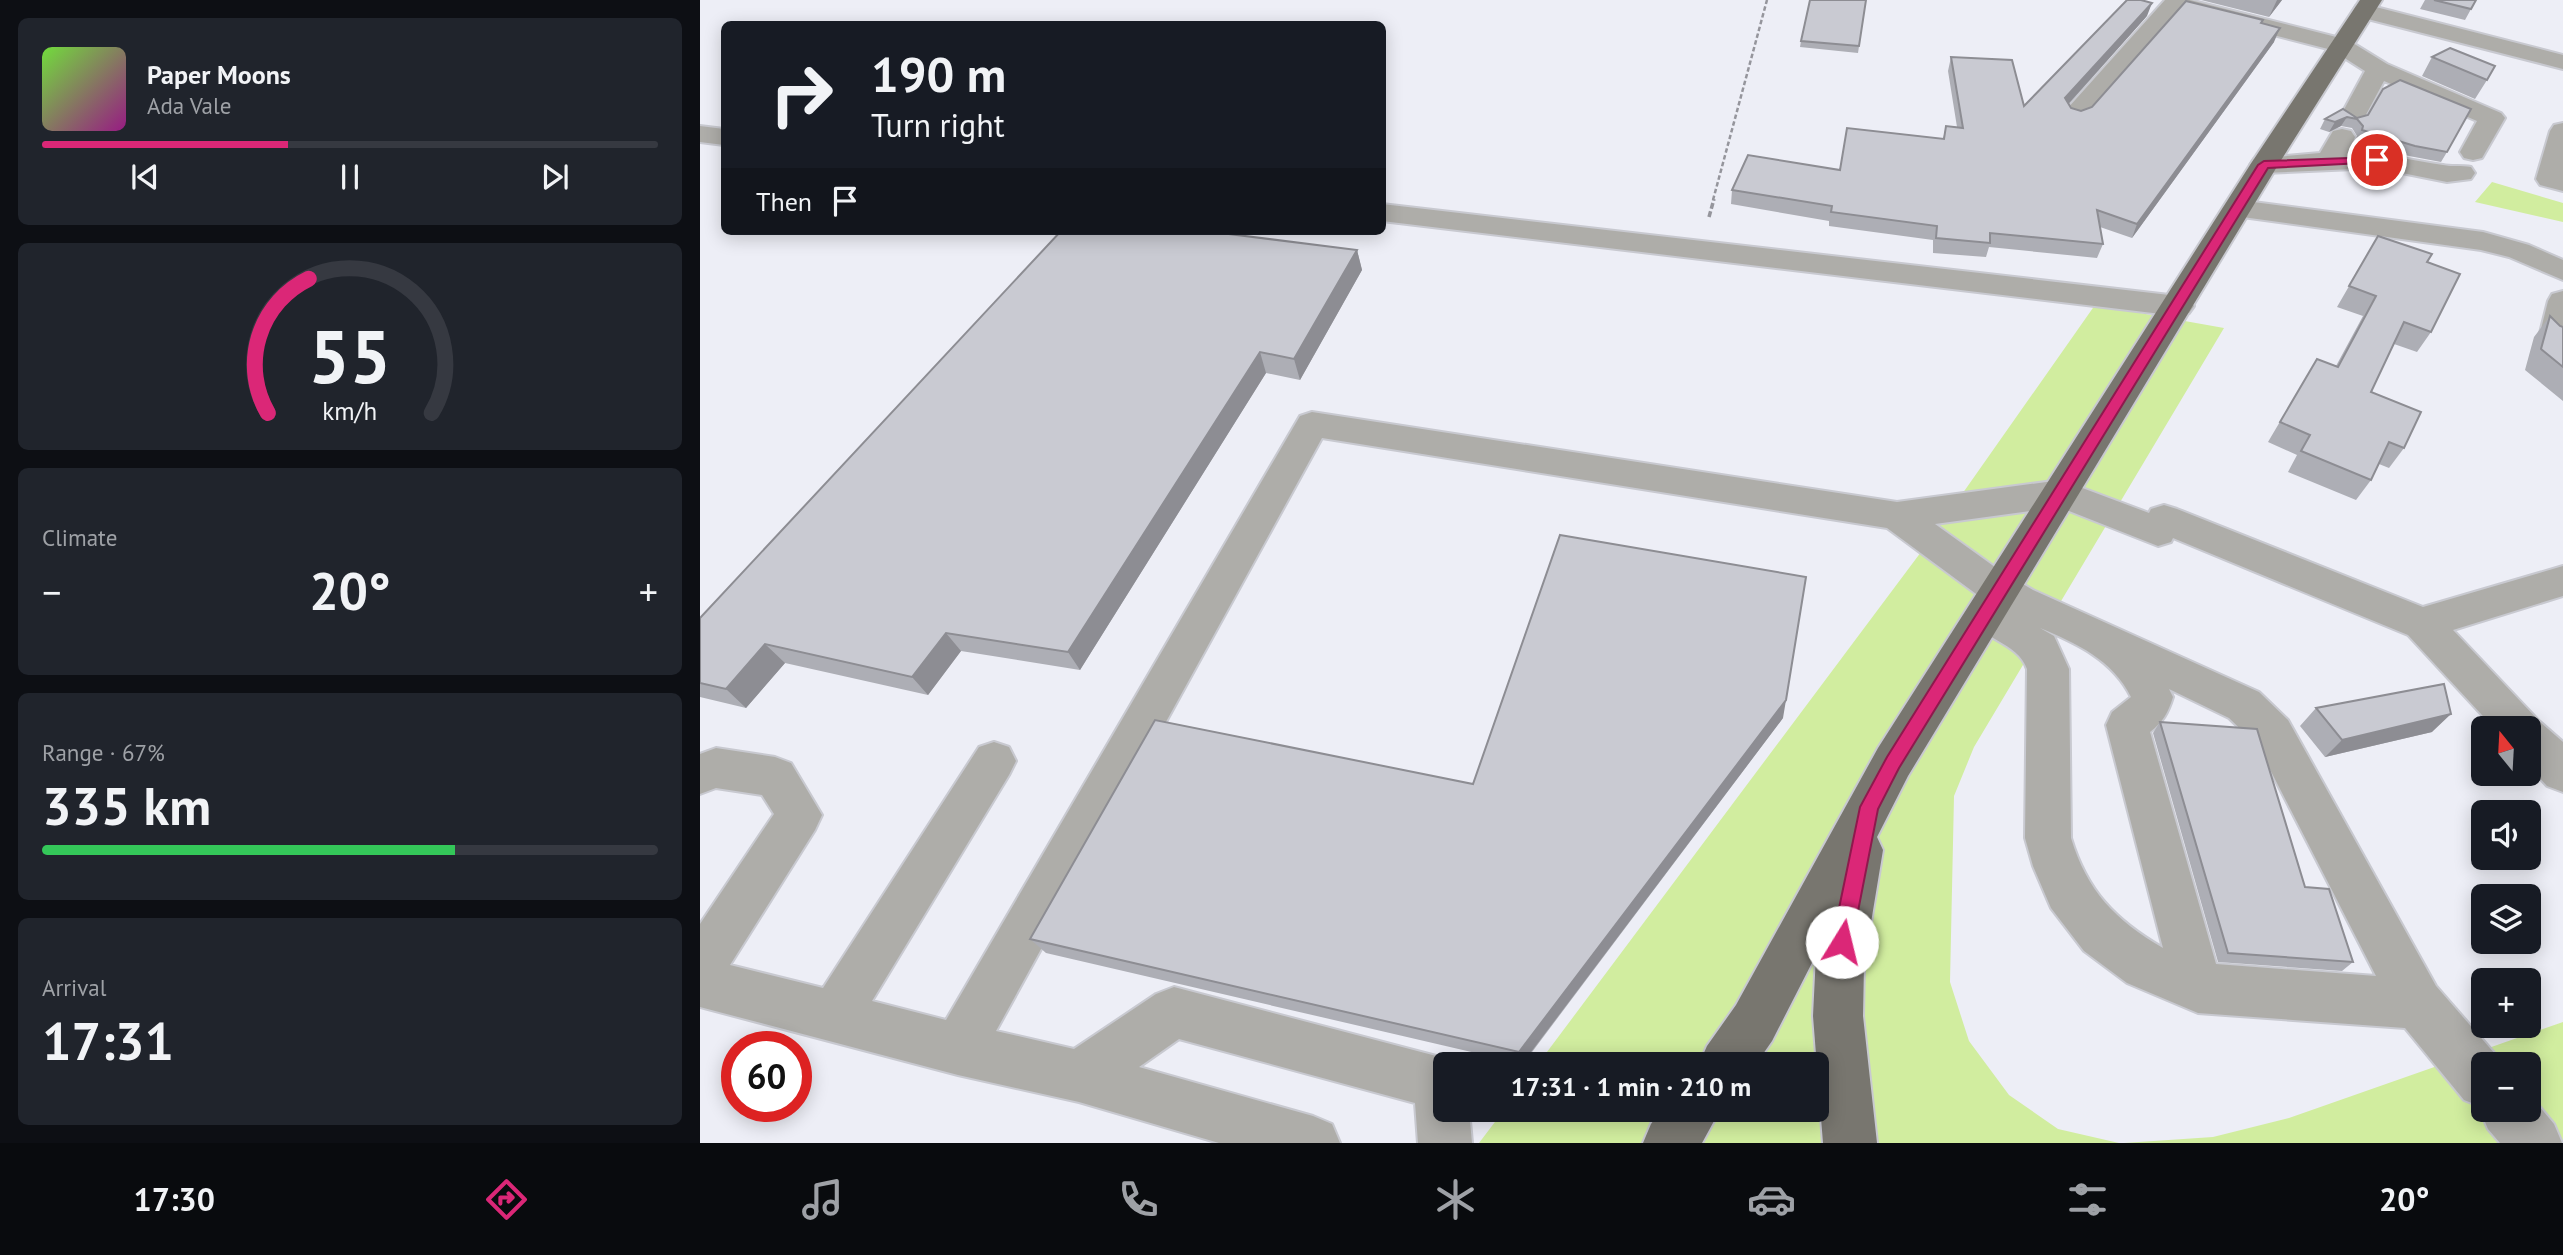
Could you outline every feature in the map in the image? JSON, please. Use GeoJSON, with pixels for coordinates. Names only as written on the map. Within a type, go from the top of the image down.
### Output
{"type":"FeatureCollection","features":[{"type":"Feature","properties":{"kind":"main road"},"geometry":{"type":"LineString","coordinates":[[1734,1052],[1754,1023],[1893,762],[2264,165],[2367,5]]}},
{"type":"Feature","properties":{"kind":"main road"},"geometry":{"type":"LineString","coordinates":[[1850,1143],[1838,1016],[1839,965],[1845,920],[1869,807]]}},
{"type":"Feature","properties":{"kind":"main road"},"geometry":{"type":"LineString","coordinates":[[1670,1143],[1685,1122]]}},
{"type":"Feature","properties":{"kind":"lane"},"geometry":{"type":"LineString","coordinates":[[2076,114],[2174,2],[2340,46],[2378,69],[2492,118]]}},
{"type":"Feature","properties":{"kind":"lane"},"geometry":{"type":"LineString","coordinates":[[2367,5],[2563,62]]}},
{"type":"Feature","properties":{"kind":"lane"},"geometry":{"type":"LineString","coordinates":[[2378,69],[2407,64],[2427,72]]}},
{"type":"Feature","properties":{"kind":"lane"},"geometry":{"type":"LineString","coordinates":[[2330,161],[2378,69]]}},
{"type":"Feature","properties":{"kind":"lane"},"geometry":{"type":"LineString","coordinates":[[2264,165],[2377,160],[2447,174],[2467,162],[2495,110],[2473,91]]}},
{"type":"Feature","properties":{"kind":"lane"},"geometry":{"type":"LineString","coordinates":[[2563,131],[2550,179],[2563,183]]}},
{"type":"Feature","properties":{"kind":"lane"},"geometry":{"type":"LineString","coordinates":[[700,134],[721,137]]}},
{"type":"Feature","properties":{"kind":"lane"},"geometry":{"type":"LineString","coordinates":[[2238,209],[2483,241],[2519,251],[2563,271]]}},
{"type":"Feature","properties":{"kind":"lane"},"geometry":{"type":"LineString","coordinates":[[1386,212],[2178,306]]}},
{"type":"Feature","properties":{"kind":"lane"},"geometry":{"type":"LineString","coordinates":[[2555,337],[2563,301]]}},
{"type":"Feature","properties":{"kind":"lane"},"geometry":{"type":"LineString","coordinates":[[958,1049],[1312,424],[1897,516],[2061,493],[2158,532],[2164,519],[2423,624],[2510,716]]}},
{"type":"Feature","properties":{"kind":"lane"},"geometry":{"type":"LineString","coordinates":[[1897,516],[2040,648],[2048,669],[2048,838],[2053,860],[2064,885],[2085,914],[2118,950],[2163,977],[2198,988],[2418,1004]]}},
{"type":"Feature","properties":{"kind":"lane"},"geometry":{"type":"LineString","coordinates":[[2423,624],[2563,581]]}},
{"type":"Feature","properties":{"kind":"lane"},"geometry":{"type":"LineString","coordinates":[[1993,602],[2113,643],[2221,692],[2244,705],[2273,733],[2418,1004],[2471,1068]]}},
{"type":"Feature","properties":{"kind":"lane"},"geometry":{"type":"LineString","coordinates":[[2113,643],[2147,683],[2152,697],[2148,709],[2127,725],[2198,988]]}},
{"type":"Feature","properties":{"kind":"lane"},"geometry":{"type":"LineString","coordinates":[[2541,749],[2563,772]]}},
{"type":"Feature","properties":{"kind":"lane"},"geometry":{"type":"LineString","coordinates":[[834,1017],[994,761]]}},
{"type":"Feature","properties":{"kind":"lane"},"geometry":{"type":"LineString","coordinates":[[700,774],[716,768],[775,777],[799,815],[700,967]]}},
{"type":"Feature","properties":{"kind":"lane"},"geometry":{"type":"LineString","coordinates":[[700,982],[958,1049],[1079,1076],[1313,1143]]}},
{"type":"Feature","properties":{"kind":"lane"},"geometry":{"type":"LineString","coordinates":[[1079,1076],[1174,1012],[1440,1083],[1445,1143]]}},
{"type":"Feature","properties":{"kind":"lane"},"geometry":{"type":"LineString","coordinates":[[2517,1122],[2535,1143]]}},
{"type":"Feature","properties":{"kind":"path"},"geometry":{"type":"LineString","coordinates":[[1701,249],[1766,0]]}},
{"type":"Feature","properties":{"kind":"green space"},"geometry":{"type":"Polygon","coordinates":[[[2492,182],[2563,203],[2563,222],[2475,202],[2492,182]]]}},
{"type":"Feature","properties":{"kind":"green space"},"geometry":{"type":"Polygon","coordinates":[[[2095,305],[2224,328],[1974,747],[1954,796],[1950,982],[1969,1041],[2009,1095],[2058,1129],[2119,1143],[1479,1143],[1495,1122],[1829,1122],[1829,1052],[1547,1052],[1927,544],[2095,305]]]}},
{"type":"Feature","properties":{"kind":"green space"},"geometry":{"type":"Polygon","coordinates":[[[2563,1022],[2563,1143],[2124,1143],[2213,1137],[2289,1118],[2471,1054],[2471,1122],[2541,1122],[2541,1052],[2477,1052],[2517,1038],[2541,1038],[2541,1030],[2563,1022]]]}},
{"type":"Feature","properties":{"kind":"building"},"geometry":{"type":"Polygon","coordinates":[[[1810,0],[1866,0],[1859,46],[1801,41],[1810,0]]]}},
{"type":"Feature","properties":{"kind":"building"},"geometry":{"type":"Polygon","coordinates":[[[2127,0],[2152,3],[2065,98],[2071,108],[2081,111],[2092,107],[2186,1],[2263,20],[2261,23],[2280,28],[2137,224],[2097,210],[2103,244],[1990,233],[1990,243],[1936,238],[1937,226],[1831,212],[1832,206],[1732,190],[1748,155],[1840,170],[1847,128],[1944,139],[1946,126],[1963,128],[1951,57],[2012,60],[2024,106],[2127,0]]]}},
{"type":"Feature","properties":{"kind":"building"},"geometry":{"type":"Polygon","coordinates":[[[2434,0],[2476,0],[2471,9],[2434,0]]]}},
{"type":"Feature","properties":{"kind":"building"},"geometry":{"type":"Polygon","coordinates":[[[2450,48],[2495,66],[2487,80],[2432,57],[2450,48]]]}},
{"type":"Feature","properties":{"kind":"building"},"geometry":{"type":"Polygon","coordinates":[[[2400,80],[2471,109],[2447,152],[2415,146],[2362,130],[2363,126],[2357,119],[2347,117],[2335,122],[2325,119],[2343,109],[2357,118],[2368,115],[2383,89],[2400,80]]]}},
{"type":"Feature","properties":{"kind":"building"},"geometry":{"type":"Polygon","coordinates":[[[1057,235],[1237,235],[1357,250],[1294,359],[1260,352],[1068,652],[946,633],[912,677],[765,644],[726,689],[700,683],[700,618],[1057,235]]]}},
{"type":"Feature","properties":{"kind":"building"},"geometry":{"type":"Polygon","coordinates":[[[2378,236],[2432,254],[2427,262],[2460,274],[2431,332],[2404,322],[2371,392],[2421,412],[2404,448],[2389,442],[2371,480],[2301,451],[2310,435],[2280,422],[2317,359],[2338,367],[2376,296],[2349,286],[2378,236]]]}},
{"type":"Feature","properties":{"kind":"building"},"geometry":{"type":"Polygon","coordinates":[[[2550,316],[2563,327],[2563,367],[2541,349],[2550,316]]]}},
{"type":"Feature","properties":{"kind":"building"},"geometry":{"type":"Polygon","coordinates":[[[1560,535],[1806,577],[1786,700],[1519,1052],[1030,939],[1155,720],[1473,784],[1560,535]]]}},
{"type":"Feature","properties":{"kind":"building"},"geometry":{"type":"Polygon","coordinates":[[[2444,684],[2451,714],[2342,740],[2316,708],[2444,684]]]}},
{"type":"Feature","properties":{"kind":"building"},"geometry":{"type":"Polygon","coordinates":[[[2160,722],[2257,729],[2305,887],[2329,889],[2353,962],[2228,953],[2160,722]]]}},
{"type":"Feature","properties":{"kind":"route"},"geometry":{"type":"LineString","coordinates":[[1842,942],[1869,807],[1893,762],[2264,165],[2377,160]]}}]}
